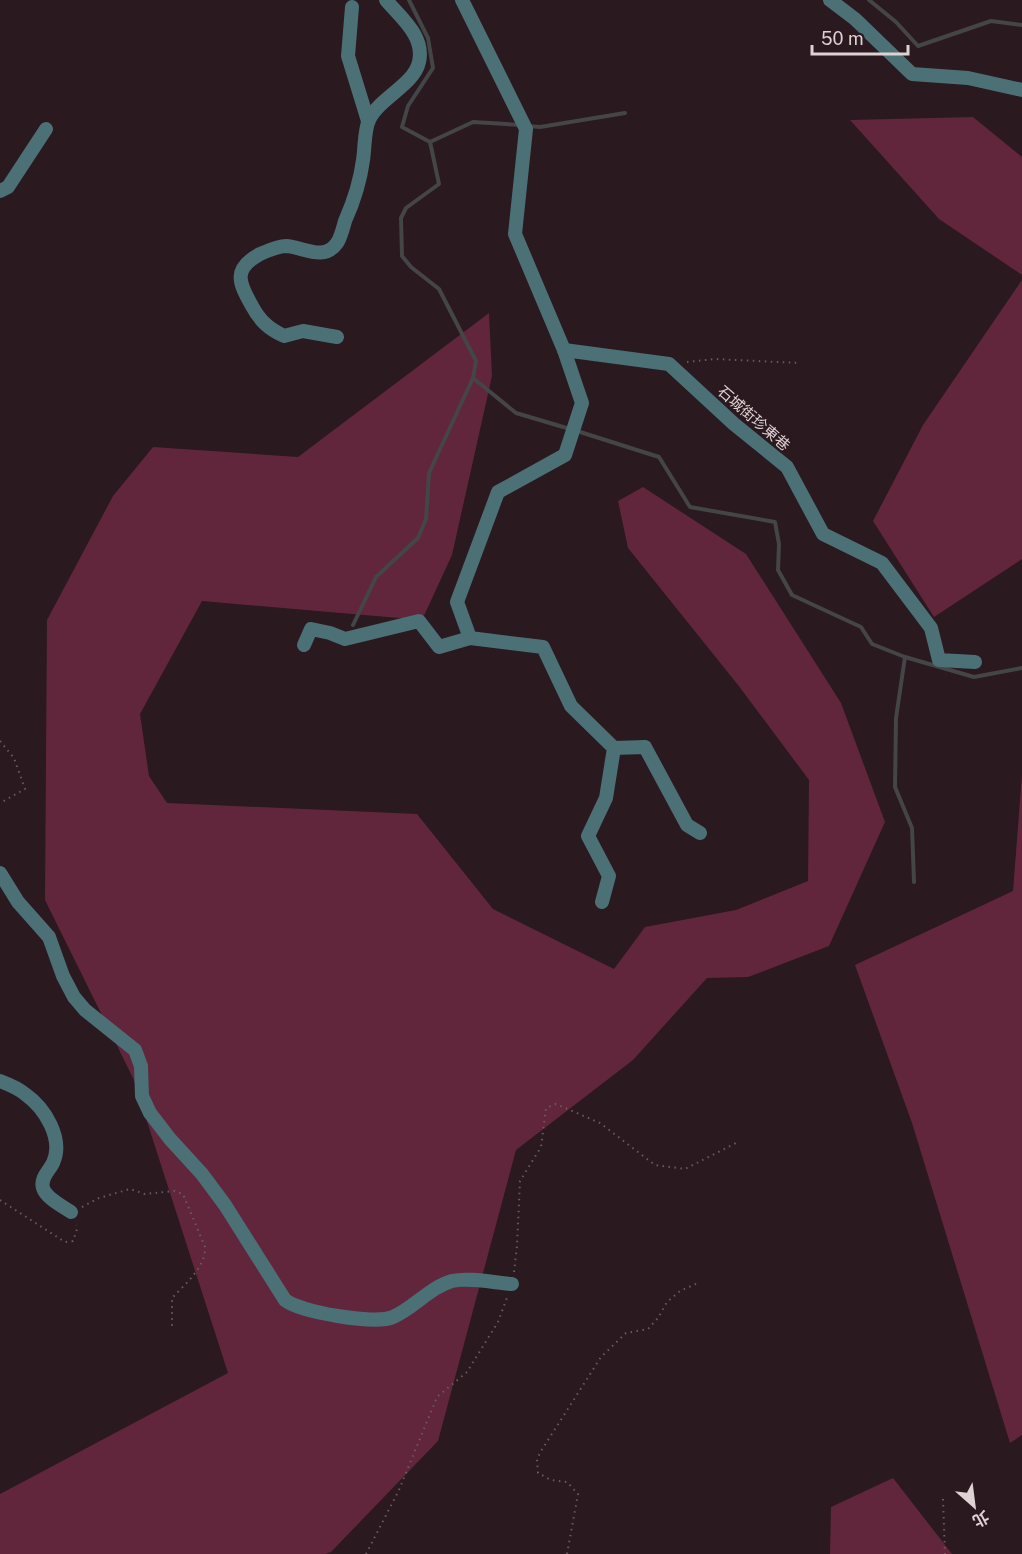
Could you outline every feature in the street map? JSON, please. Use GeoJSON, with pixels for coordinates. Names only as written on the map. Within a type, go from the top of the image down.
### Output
{"type":"FeatureCollection","features":[{"type":"Feature","properties":{"kind":"street"},"geometry":{"type":"LineString","coordinates":[[368,121],[380,104],[414,73],[419,63],[420,48],[416,36],[386,0]]}},
{"type":"Feature","properties":{"kind":"street"},"geometry":{"type":"LineString","coordinates":[[462,0],[526,129],[515,234],[564,350],[582,403],[565,455],[498,492],[457,602],[470,638]]}},
{"type":"Feature","properties":{"kind":"street"},"geometry":{"type":"LineString","coordinates":[[830,0],[855,19],[912,74],[968,78],[1022,90]]}},
{"type":"Feature","properties":{"kind":"street"},"geometry":{"type":"LineString","coordinates":[[337,337],[303,331],[284,336],[269,329],[258,317],[240,285],[240,275],[245,264],[268,250],[286,246],[318,253],[336,244],[360,185],[368,121],[348,56],[352,7]]}},
{"type":"Feature","properties":{"kind":"street"},"geometry":{"type":"LineString","coordinates":[[0,192],[8,187],[46,129]]}},
{"type":"Feature","properties":{"kind":"street"},"geometry":{"type":"LineString","coordinates":[[564,350],[669,364]]}},
{"type":"Feature","properties":{"kind":"street","name":"石城街珍東巷"},"geometry":{"type":"LineString","coordinates":[[669,364],[734,424],[787,467],[823,534],[882,563],[931,628],[939,660],[975,662]]}},
{"type":"Feature","properties":{"kind":"street"},"geometry":{"type":"LineString","coordinates":[[304,645],[311,629],[345,639],[419,621],[439,646],[470,638],[543,646],[571,706],[614,748],[645,747],[687,825],[700,833]]}},
{"type":"Feature","properties":{"kind":"street"},"geometry":{"type":"LineString","coordinates":[[602,902],[609,876],[588,836],[606,798],[614,748]]}},
{"type":"Feature","properties":{"kind":"street"},"geometry":{"type":"LineString","coordinates":[[0,873],[18,902],[49,937],[63,976],[74,997],[85,1010],[135,1050],[141,1066],[142,1096],[150,1113],[225,1205],[285,1300],[296,1307],[380,1321],[394,1317],[443,1284],[454,1280],[512,1284]]}},
{"type":"Feature","properties":{"kind":"street"},"geometry":{"type":"LineString","coordinates":[[0,1081],[25,1093],[47,1118],[55,1136],[56,1154],[54,1162],[42,1180],[42,1185],[45,1193],[71,1212]]}},
{"type":"Feature","properties":{"kind":"path"},"geometry":{"type":"LineString","coordinates":[[669,364],[715,358],[800,363]]}},
{"type":"Feature","properties":{"kind":"path"},"geometry":{"type":"LineString","coordinates":[[0,741],[14,758],[25,789],[0,801]]}},
{"type":"Feature","properties":{"kind":"path"},"geometry":{"type":"LineString","coordinates":[[0,1200],[65,1242],[73,1241],[77,1228],[71,1212],[99,1198],[130,1189],[145,1194],[174,1191],[183,1194],[205,1247],[205,1257],[201,1265],[172,1298],[172,1326]]}},
{"type":"Feature","properties":{"kind":"path"},"geometry":{"type":"LineString","coordinates":[[567,1554],[578,1494],[567,1482],[551,1480],[537,1473],[537,1459],[541,1450],[601,1357],[626,1333],[648,1329],[658,1318],[667,1302],[680,1291],[700,1282]]}},
{"type":"Feature","properties":{"kind":"path"},"geometry":{"type":"LineString","coordinates":[[943,1499],[945,1554]]}},
{"type":"Feature","properties":{"kind":"shaded area"},"geometry":{"type":"Polygon","coordinates":[[[973,117],[1022,157],[1022,275],[939,219],[850,120],[973,117]]]}},
{"type":"Feature","properties":{"kind":"shaded area"},"geometry":{"type":"Polygon","coordinates":[[[1022,280],[1022,559],[934,617],[873,521],[923,425],[1022,280]]]}},
{"type":"Feature","properties":{"kind":"shaded area"},"geometry":{"type":"Polygon","coordinates":[[[489,313],[492,376],[452,555],[422,620],[202,601],[140,714],[149,776],[167,803],[417,814],[493,909],[614,969],[645,927],[736,910],[808,881],[809,780],[738,685],[628,548],[618,501],[643,487],[746,554],[841,703],[885,822],[829,946],[748,977],[707,978],[633,1060],[516,1150],[438,1441],[331,1552],[325,1554],[0,1554],[0,1494],[228,1373],[133,1078],[45,900],[47,620],[113,496],[153,447],[298,457],[489,313]]]}},
{"type":"Feature","properties":{"kind":"shaded area"},"geometry":{"type":"Polygon","coordinates":[[[1022,775],[1022,1435],[1010,1443],[912,1123],[855,965],[1013,891],[1022,775]]]}},
{"type":"Feature","properties":{"kind":"shaded area"},"geometry":{"type":"Polygon","coordinates":[[[893,1478],[952,1554],[830,1554],[831,1507],[893,1478]]]}},
{"type":"Feature","properties":{"kind":"waterway"},"geometry":{"type":"LineString","coordinates":[[409,0],[428,38],[433,68],[408,106],[402,127],[430,142],[439,184],[406,208],[401,218],[402,256],[411,267],[439,289],[476,361],[473,378],[516,413],[570,429]]}},
{"type":"Feature","properties":{"kind":"waterway"},"geometry":{"type":"LineString","coordinates":[[869,0],[896,22],[918,46],[991,21],[1022,25]]}},
{"type":"Feature","properties":{"kind":"waterway"},"geometry":{"type":"LineString","coordinates":[[528,126],[540,127],[625,113]]}},
{"type":"Feature","properties":{"kind":"waterway"},"geometry":{"type":"LineString","coordinates":[[430,142],[473,122],[520,125]]}},
{"type":"Feature","properties":{"kind":"waterway"},"geometry":{"type":"LineString","coordinates":[[353,625],[376,577],[418,538],[426,519],[429,473],[473,378]]}},
{"type":"Feature","properties":{"kind":"waterway"},"geometry":{"type":"LineString","coordinates":[[577,431],[659,457],[690,507],[775,522],[779,544],[778,570],[792,595],[861,627],[872,644],[905,657],[974,677],[1022,668]]}},
{"type":"Feature","properties":{"kind":"waterway"},"geometry":{"type":"LineString","coordinates":[[905,657],[896,718],[895,787],[912,828],[914,882]]}}]}
